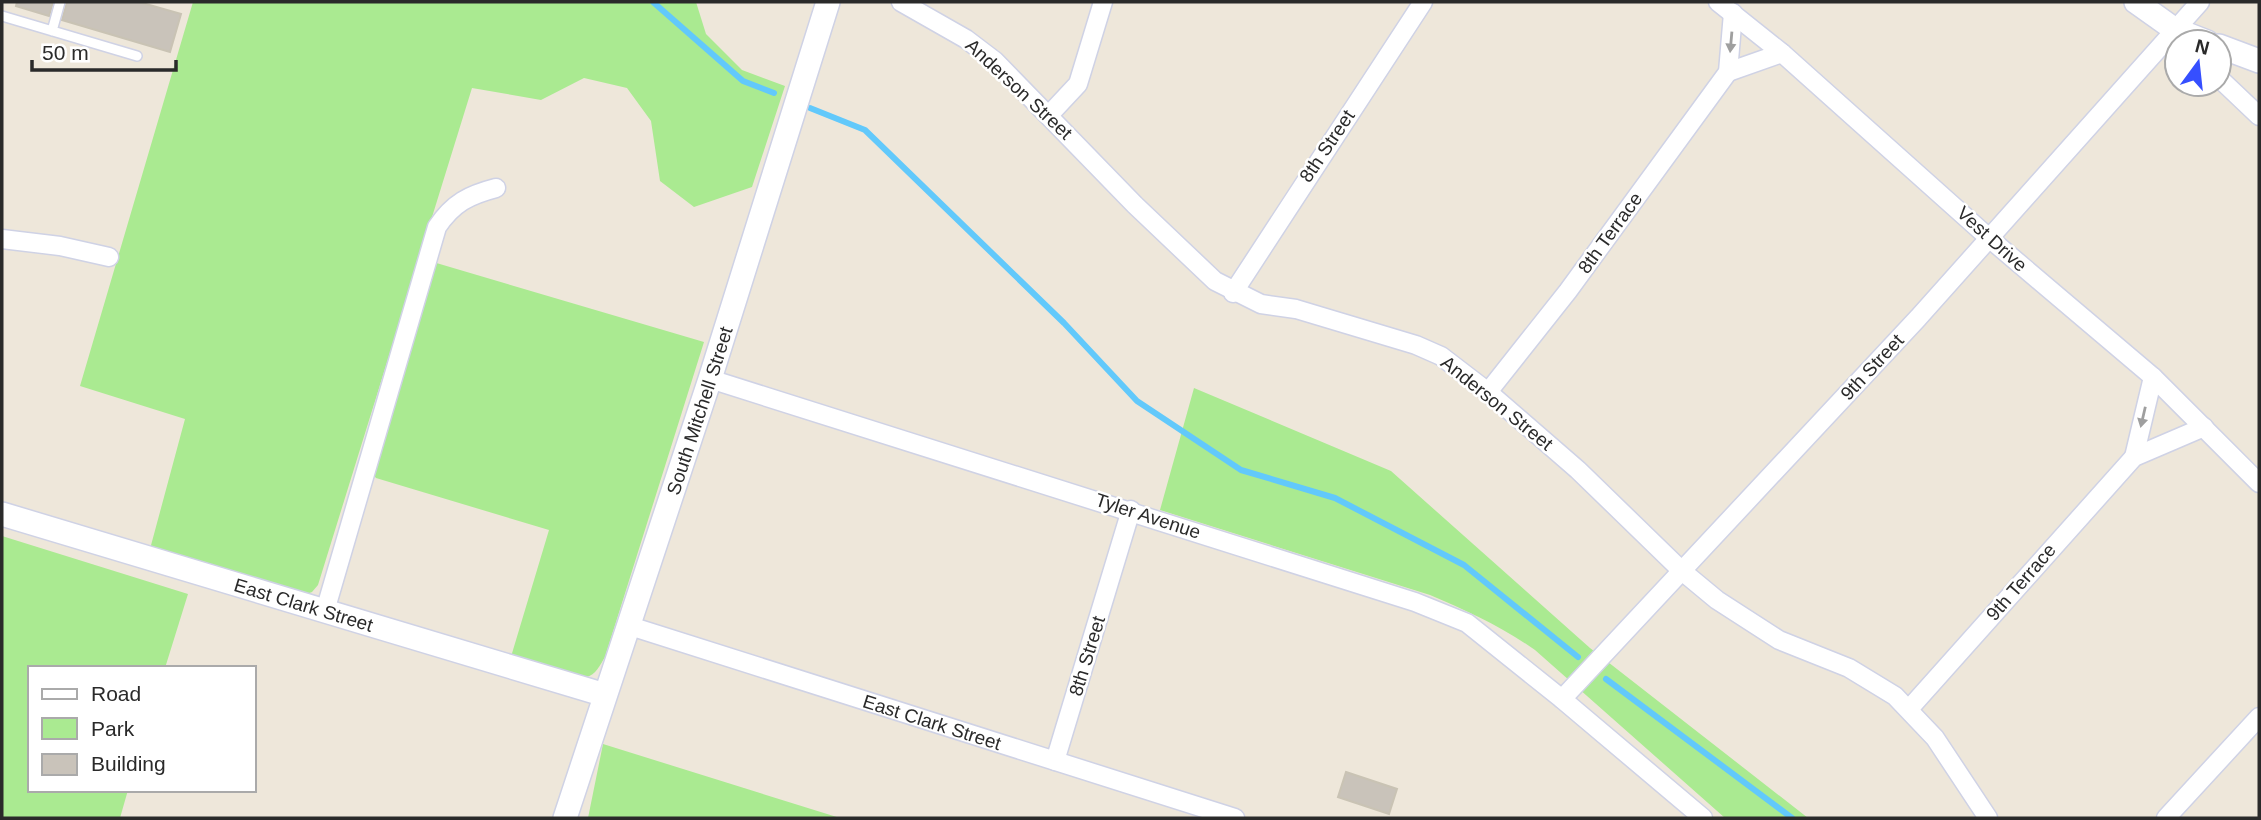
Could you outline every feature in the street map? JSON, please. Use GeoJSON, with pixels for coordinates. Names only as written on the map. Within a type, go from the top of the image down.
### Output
{"type":"FeatureCollection","features":[{"type":"Feature","properties":{"kind":"street","name":"South Mitchell Street"},"geometry":{"type":"LineString","coordinates":[[565,818],[710,379],[828,2]]}},
{"type":"Feature","properties":{"kind":"street","name":"Anderson Street"},"geometry":{"type":"LineString","coordinates":[[901,2],[965,38],[995,61],[1135,205],[1215,281],[1233,293],[1261,304],[1296,309],[1416,345],[1441,356],[1488,392],[1578,470],[1717,600],[1779,640],[1849,668],[1895,696],[1936,738],[1988,818]]}},
{"type":"Feature","properties":{"kind":"street"},"geometry":{"type":"LineString","coordinates":[[1049,115],[1078,84],[1103,2]]}},
{"type":"Feature","properties":{"kind":"street","name":"8th Street"},"geometry":{"type":"LineString","coordinates":[[1233,293],[1280,217],[1423,2]]}},
{"type":"Feature","properties":{"kind":"street","name":"Vest Drive"},"geometry":{"type":"LineString","coordinates":[[1718,2],[1782,53],[1989,237],[2153,377],[2259,483]]}},
{"type":"Feature","properties":{"kind":"street"},"geometry":{"type":"LineString","coordinates":[[2136,2],[2170,28]]}},
{"type":"Feature","properties":{"kind":"street","name":"9th Street"},"geometry":{"type":"LineString","coordinates":[[2185,28],[2200,2]]}},
{"type":"Feature","properties":{"kind":"street"},"geometry":{"type":"LineString","coordinates":[[1733,13],[1728,72],[1782,53]]}},
{"type":"Feature","properties":{"kind":"street"},"geometry":{"type":"LineString","coordinates":[[2233,52],[2259,61]]}},
{"type":"Feature","properties":{"kind":"street","name":"9th Street"},"geometry":{"type":"LineString","coordinates":[[1562,699],[1989,237],[2163,54]]}},
{"type":"Feature","properties":{"kind":"street","name":"8th Terrace"},"geometry":{"type":"LineString","coordinates":[[1488,392],[1568,291],[1728,72]]}},
{"type":"Feature","properties":{"kind":"street"},"geometry":{"type":"LineString","coordinates":[[2233,91],[2259,116]]}},
{"type":"Feature","properties":{"kind":"street"},"geometry":{"type":"LineString","coordinates":[[325,611],[437,227],[449,209],[469,195],[496,188]]}},
{"type":"Feature","properties":{"kind":"street"},"geometry":{"type":"LineString","coordinates":[[2,239],[109,257]]}},
{"type":"Feature","properties":{"kind":"street","name":"9th Terrace"},"geometry":{"type":"LineString","coordinates":[[2134,457],[2153,377]]}},
{"type":"Feature","properties":{"kind":"street","name":"Tyler Avenue"},"geometry":{"type":"LineString","coordinates":[[710,379],[1415,602],[1467,624],[1562,699]]}},
{"type":"Feature","properties":{"kind":"street","name":"9th Terrace"},"geometry":{"type":"LineString","coordinates":[[1909,709],[2134,457],[2204,427]]}},
{"type":"Feature","properties":{"kind":"street","name":"8th Street"},"geometry":{"type":"LineString","coordinates":[[1055,761],[1130,510]]}},
{"type":"Feature","properties":{"kind":"street","name":"East Clark Street"},"geometry":{"type":"LineString","coordinates":[[2,514],[605,695]]}},
{"type":"Feature","properties":{"kind":"street","name":"East Clark Street"},"geometry":{"type":"LineString","coordinates":[[630,626],[1235,818]]}},
{"type":"Feature","properties":{"kind":"street"},"geometry":{"type":"LineString","coordinates":[[1562,699],[1703,818]]}},
{"type":"Feature","properties":{"kind":"street"},"geometry":{"type":"LineString","coordinates":[[2166,818],[2259,717]]}},
{"type":"Feature","properties":{"kind":"lane"},"geometry":{"type":"LineString","coordinates":[[52,31],[60,2]]}},
{"type":"Feature","properties":{"kind":"lane"},"geometry":{"type":"LineString","coordinates":[[2,16],[136,56]]}},
{"type":"Feature","properties":{"kind":"green space"},"geometry":{"type":"Polygon","coordinates":[[[193,2],[696,2],[706,34],[742,70],[785,86],[752,187],[694,207],[660,181],[651,121],[627,88],[584,78],[541,100],[472,88],[318,585],[312,592],[304,595],[150,549],[185,419],[80,386],[193,2]]]}},
{"type":"Feature","properties":{"kind":"green space"},"geometry":{"type":"Polygon","coordinates":[[[433,262],[704,342],[605,657],[589,676],[569,677],[510,660],[549,530],[376,478],[370,471],[433,262]]]}},
{"type":"Feature","properties":{"kind":"green space"},"geometry":{"type":"Polygon","coordinates":[[[1194,388],[1391,471],[1590,648],[1808,818],[1725,818],[1535,650],[1471,613],[1430,595],[1160,510],[1194,388]]]}},
{"type":"Feature","properties":{"kind":"green space"},"geometry":{"type":"Polygon","coordinates":[[[2,536],[188,594],[166,666],[28,666],[28,792],[127,792],[120,818],[2,818],[2,536]]]}},
{"type":"Feature","properties":{"kind":"green space"},"geometry":{"type":"Polygon","coordinates":[[[603,744],[840,818],[588,818],[603,744]]]}},
{"type":"Feature","properties":{"kind":"building"},"geometry":{"type":"Polygon","coordinates":[[[17,2],[53,2],[49,16],[16,6],[17,2]]]}},
{"type":"Feature","properties":{"kind":"building"},"geometry":{"type":"Polygon","coordinates":[[[67,2],[139,2],[181,14],[170,52],[62,20],[67,2]]]}},
{"type":"Feature","properties":{"kind":"building"},"geometry":{"type":"Polygon","coordinates":[[[1346,772],[1397,789],[1389,814],[1338,797],[1346,772]]]}},
{"type":"Feature","properties":{"kind":"waterway"},"geometry":{"type":"LineString","coordinates":[[653,2],[743,81],[774,93]]}},
{"type":"Feature","properties":{"kind":"waterway"},"geometry":{"type":"LineString","coordinates":[[810,108],[865,130],[1064,323],[1137,401],[1241,470],[1335,498],[1464,565],[1578,657]]}},
{"type":"Feature","properties":{"kind":"waterway"},"geometry":{"type":"LineString","coordinates":[[1606,679],[1792,818]]}}]}
